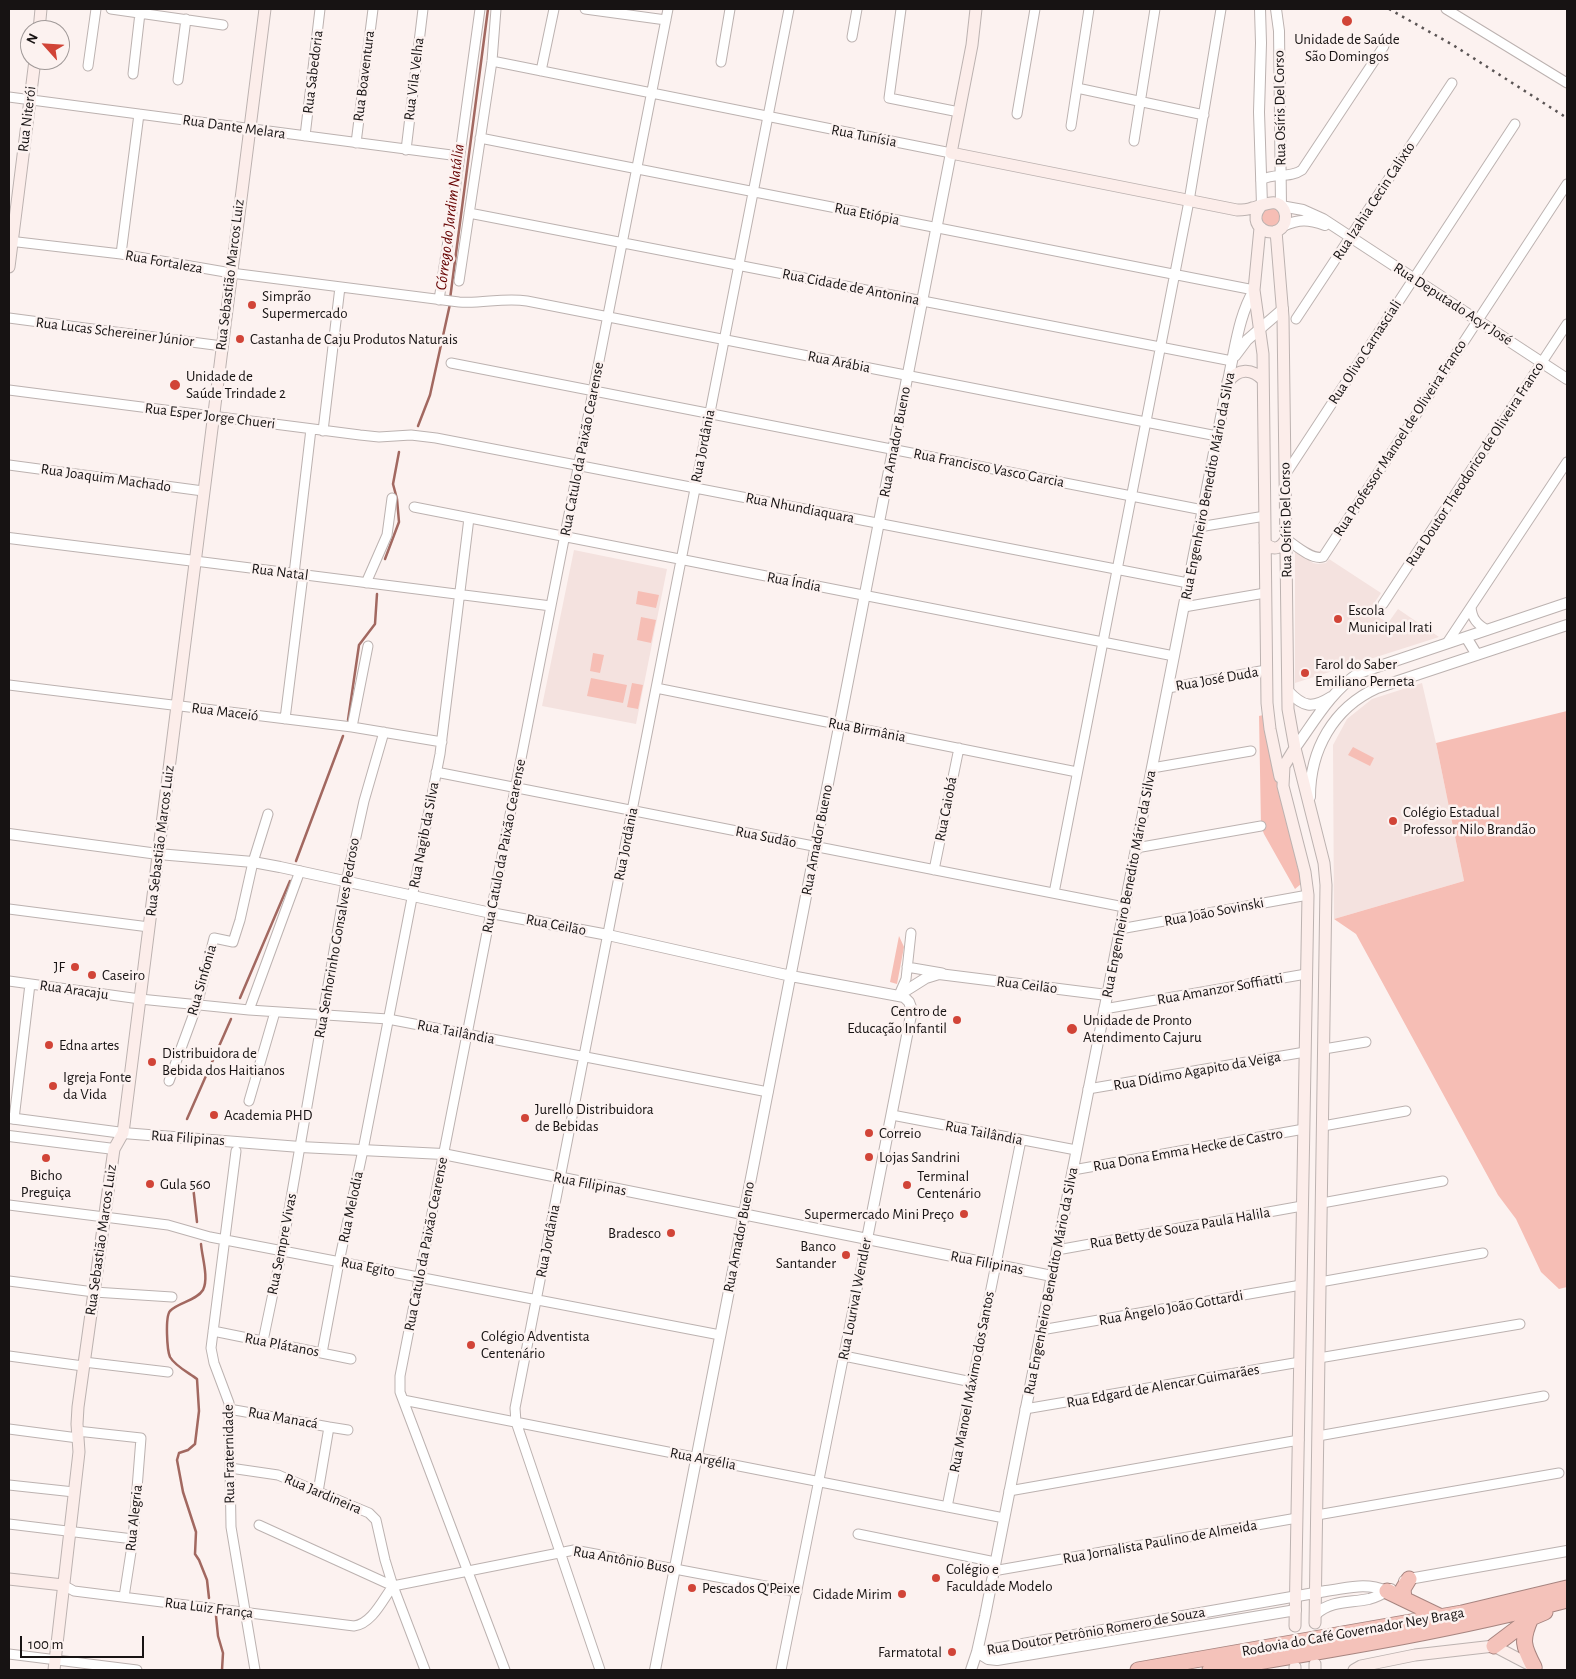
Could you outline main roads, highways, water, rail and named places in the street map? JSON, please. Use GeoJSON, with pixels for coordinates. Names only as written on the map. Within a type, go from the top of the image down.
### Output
{"type":"FeatureCollection","features":[{"type":"Feature","properties":{"kind":"highway"},"geometry":{"type":"LineString","coordinates":[[1404,1599],[1402,1589],[1409,1579]]}},
{"type":"Feature","properties":{"kind":"highway","name":"Rodovia do Café Governador Ney Braga"},"geometry":{"type":"LineString","coordinates":[[1138,1670],[1441,1617],[1500,1605],[1567,1588]]}},
{"type":"Feature","properties":{"kind":"highway"},"geometry":{"type":"LineString","coordinates":[[1387,1591],[1441,1617]]}},
{"type":"Feature","properties":{"kind":"highway"},"geometry":{"type":"LineString","coordinates":[[1494,1646],[1531,1618],[1567,1601]]}},
{"type":"Feature","properties":{"kind":"highway","name":"Rodovia do Café Governador Ney Braga"},"geometry":{"type":"LineString","coordinates":[[1210,1670],[1432,1631],[1567,1601]]}},
{"type":"Feature","properties":{"kind":"highway"},"geometry":{"type":"LineString","coordinates":[[1531,1618],[1524,1634],[1526,1652],[1537,1669]]}},
{"type":"Feature","properties":{"kind":"main road","name":"Rua Sebastião Marcos Luiz"},"geometry":{"type":"LineString","coordinates":[[55,1665],[79,1452],[77,1415],[114,1149],[123,1133],[265,9]]}},
{"type":"Feature","properties":{"kind":"main road","name":"Rua Amador Bueno"},"geometry":{"type":"LineString","coordinates":[[951,153],[974,35],[976,9]]}},
{"type":"Feature","properties":{"kind":"main road","name":"Rua Niterói"},"geometry":{"type":"LineString","coordinates":[[9,267],[10,241],[34,70]]}},
{"type":"Feature","properties":{"kind":"main road","name":"Rua Tunísia"},"geometry":{"type":"LineString","coordinates":[[951,153],[1236,210],[1262,205]]}},
{"type":"Feature","properties":{"kind":"main road"},"geometry":{"type":"LineString","coordinates":[[1270,202],[1278,204],[1284,210],[1286,218],[1279,229],[1268,232],[1259,226],[1256,213],[1262,205],[1270,202]]}},
{"type":"Feature","properties":{"kind":"main road","name":"Rua Tunísia"},"geometry":{"type":"LineString","coordinates":[[1236,210],[1259,226]]}},
{"type":"Feature","properties":{"kind":"main road","name":"Rua Osíris Del Corso"},"geometry":{"type":"LineString","coordinates":[[1259,226],[1254,290],[1263,354],[1268,716],[1283,786],[1305,872],[1308,895],[1295,1626]]}},
{"type":"Feature","properties":{"kind":"main road","name":"Rua Osíris Del Corso"},"geometry":{"type":"LineString","coordinates":[[1279,229],[1283,309],[1288,692],[1290,720],[1295,748],[1326,874],[1315,1619]]}},
{"type":"Feature","properties":{"kind":"main road"},"geometry":{"type":"LineString","coordinates":[[1228,382],[1232,376],[1245,371],[1252,372],[1263,380]]}},
{"type":"Feature","properties":{"kind":"main road"},"geometry":{"type":"LineString","coordinates":[[1265,543],[1268,547],[1279,548],[1286,539]]}},
{"type":"Feature","properties":{"kind":"main road"},"geometry":{"type":"LineString","coordinates":[[1265,568],[1268,564],[1278,562],[1283,564],[1286,569]]}},
{"type":"Feature","properties":{"kind":"main road"},"geometry":{"type":"LineString","coordinates":[[1283,786],[1284,766],[1295,748]]}},
{"type":"Feature","properties":{"kind":"main road"},"geometry":{"type":"LineString","coordinates":[[1306,1000],[1309,1004],[1317,1006],[1324,1001]]}},
{"type":"Feature","properties":{"kind":"main road"},"geometry":{"type":"LineString","coordinates":[[1306,1026],[1311,1018],[1316,1017],[1324,1023]]}},
{"type":"Feature","properties":{"kind":"main road"},"geometry":{"type":"LineString","coordinates":[[1302,1220],[1303,1224],[1310,1228],[1318,1226],[1321,1218]]}},
{"type":"Feature","properties":{"kind":"main road"},"geometry":{"type":"LineString","coordinates":[[1302,1250],[1302,1245],[1311,1239],[1316,1240],[1321,1248]]}},
{"type":"Feature","properties":{"kind":"main road"},"geometry":{"type":"LineString","coordinates":[[1298,1466],[1300,1471],[1310,1475],[1318,1468]]}},
{"type":"Feature","properties":{"kind":"main road"},"geometry":{"type":"LineString","coordinates":[[1298,1497],[1299,1491],[1303,1487],[1309,1486],[1315,1489],[1317,1495]]}},
{"type":"Feature","properties":{"kind":"main road","name":"Rua Luiz França"},"geometry":{"type":"LineString","coordinates":[[9,1579],[63,1585]]}},
{"type":"Feature","properties":{"kind":"main road"},"geometry":{"type":"LineString","coordinates":[[1354,1670],[1361,1666],[1368,1668],[1415,1655],[1494,1646],[1537,1669]]}},
{"type":"Feature","properties":{"kind":"waterway","name":"Córrego do Jardim Natália"},"geometry":{"type":"LineString","coordinates":[[450,299],[488,9]]}},
{"type":"Feature","properties":{"kind":"waterway","name":"Córrego do Jardim Natália"},"geometry":{"type":"LineString","coordinates":[[418,426],[430,395],[450,304]]}},
{"type":"Feature","properties":{"kind":"waterway","name":"Córrego do Jardim Natália"},"geometry":{"type":"LineString","coordinates":[[385,559],[399,522],[397,499],[393,484],[399,452]]}},
{"type":"Feature","properties":{"kind":"waterway","name":"Córrego do Jardim Natália"},"geometry":{"type":"LineString","coordinates":[[348,720],[359,645],[375,624],[377,594]]}},
{"type":"Feature","properties":{"kind":"waterway","name":"Córrego do Jardim Natália"},"geometry":{"type":"LineString","coordinates":[[296,861],[343,736]]}},
{"type":"Feature","properties":{"kind":"waterway","name":"Córrego do Jardim Natália"},"geometry":{"type":"LineString","coordinates":[[240,998],[290,881]]}},
{"type":"Feature","properties":{"kind":"waterway","name":"Córrego do Jardim Natália"},"geometry":{"type":"LineString","coordinates":[[187,1119],[231,1019]]}},
{"type":"Feature","properties":{"kind":"waterway","name":"Córrego do Jardim Natália"},"geometry":{"type":"LineString","coordinates":[[193,1186],[197,1222]]}},
{"type":"Feature","properties":{"kind":"waterway","name":"Córrego do Jardim Natália"},"geometry":{"type":"LineString","coordinates":[[201,1244],[205,1285],[196,1297],[170,1311],[167,1320],[167,1334],[170,1357],[197,1379],[199,1411],[195,1444],[188,1450],[179,1453],[177,1460],[183,1492],[196,1532],[195,1554],[207,1580],[209,1598]]}},
{"type":"Feature","properties":{"kind":"waterway","name":"Córrego do Jardim Natália"},"geometry":{"type":"LineString","coordinates":[[216,1616],[218,1636],[223,1653],[222,1670]]}},
{"type":"Feature","properties":{"kind":"railway"},"geometry":{"type":"LineString","coordinates":[[1389,9],[1453,45],[1567,118]]}},
{"type":"Feature","properties":{"kind":"place","name":"Unidade de Saúde São Domingos"},"geometry":{"type":"Point","coordinates":[1347,21]}},
{"type":"Feature","properties":{"kind":"place","name":"Simprão Supermercado"},"geometry":{"type":"Point","coordinates":[252,305]}},
{"type":"Feature","properties":{"kind":"place","name":"Castanha de Caju Produtos Naturais"},"geometry":{"type":"Point","coordinates":[240,339]}},
{"type":"Feature","properties":{"kind":"place","name":"Unidade de Saúde Trindade 2"},"geometry":{"type":"Point","coordinates":[175,385]}},
{"type":"Feature","properties":{"kind":"place","name":"Escola Municipal Irati"},"geometry":{"type":"Point","coordinates":[1338,619]}},
{"type":"Feature","properties":{"kind":"place","name":"Farol do Saber Emiliano Perneta"},"geometry":{"type":"Point","coordinates":[1305,673]}},
{"type":"Feature","properties":{"kind":"place","name":"Colégio Estadual Professor Nilo Brandão"},"geometry":{"type":"Point","coordinates":[1393,821]}},
{"type":"Feature","properties":{"kind":"place","name":"JF"},"geometry":{"type":"Point","coordinates":[75,967]}},
{"type":"Feature","properties":{"kind":"place","name":"Caseiro"},"geometry":{"type":"Point","coordinates":[92,975]}},
{"type":"Feature","properties":{"kind":"place","name":"Centro de Educação Infantil"},"geometry":{"type":"Point","coordinates":[957,1020]}},
{"type":"Feature","properties":{"kind":"place","name":"Unidade de Pronto Atendimento Cajuru"},"geometry":{"type":"Point","coordinates":[1072,1029]}},
{"type":"Feature","properties":{"kind":"place","name":"Edna artes"},"geometry":{"type":"Point","coordinates":[49,1045]}},
{"type":"Feature","properties":{"kind":"place","name":"Distribuidora de Bebida dos Haitianos"},"geometry":{"type":"Point","coordinates":[152,1062]}},
{"type":"Feature","properties":{"kind":"place","name":"Igreja Fonte da Vida"},"geometry":{"type":"Point","coordinates":[53,1086]}},
{"type":"Feature","properties":{"kind":"place","name":"Academia PHD"},"geometry":{"type":"Point","coordinates":[214,1115]}},
{"type":"Feature","properties":{"kind":"place","name":"Jurello Distribuidora de Bebidas"},"geometry":{"type":"Point","coordinates":[525,1118]}},
{"type":"Feature","properties":{"kind":"place","name":"Correio"},"geometry":{"type":"Point","coordinates":[869,1133]}},
{"type":"Feature","properties":{"kind":"place","name":"Lojas Sandrini"},"geometry":{"type":"Point","coordinates":[869,1157]}},
{"type":"Feature","properties":{"kind":"place","name":"Bicho Preguiça"},"geometry":{"type":"Point","coordinates":[46,1158]}},
{"type":"Feature","properties":{"kind":"place","name":"Gula 560"},"geometry":{"type":"Point","coordinates":[150,1184]}},
{"type":"Feature","properties":{"kind":"place","name":"Terminal Centenário"},"geometry":{"type":"Point","coordinates":[907,1185]}},
{"type":"Feature","properties":{"kind":"place","name":"Supermercado Mini Preço"},"geometry":{"type":"Point","coordinates":[964,1214]}},
{"type":"Feature","properties":{"kind":"place","name":"Bradesco"},"geometry":{"type":"Point","coordinates":[671,1233]}},
{"type":"Feature","properties":{"kind":"place","name":"Banco Santander"},"geometry":{"type":"Point","coordinates":[846,1255]}},
{"type":"Feature","properties":{"kind":"place","name":"Colégio Adventista Centenário"},"geometry":{"type":"Point","coordinates":[471,1345]}},
{"type":"Feature","properties":{"kind":"place","name":"Colégio e Faculdade Modelo"},"geometry":{"type":"Point","coordinates":[936,1578]}},
{"type":"Feature","properties":{"kind":"place","name":"Pescados Q'Peixe"},"geometry":{"type":"Point","coordinates":[692,1588]}},
{"type":"Feature","properties":{"kind":"place","name":"Cidade Mirim"},"geometry":{"type":"Point","coordinates":[902,1594]}},
{"type":"Feature","properties":{"kind":"place","name":"Farmatotal"},"geometry":{"type":"Point","coordinates":[952,1652]}}]}
